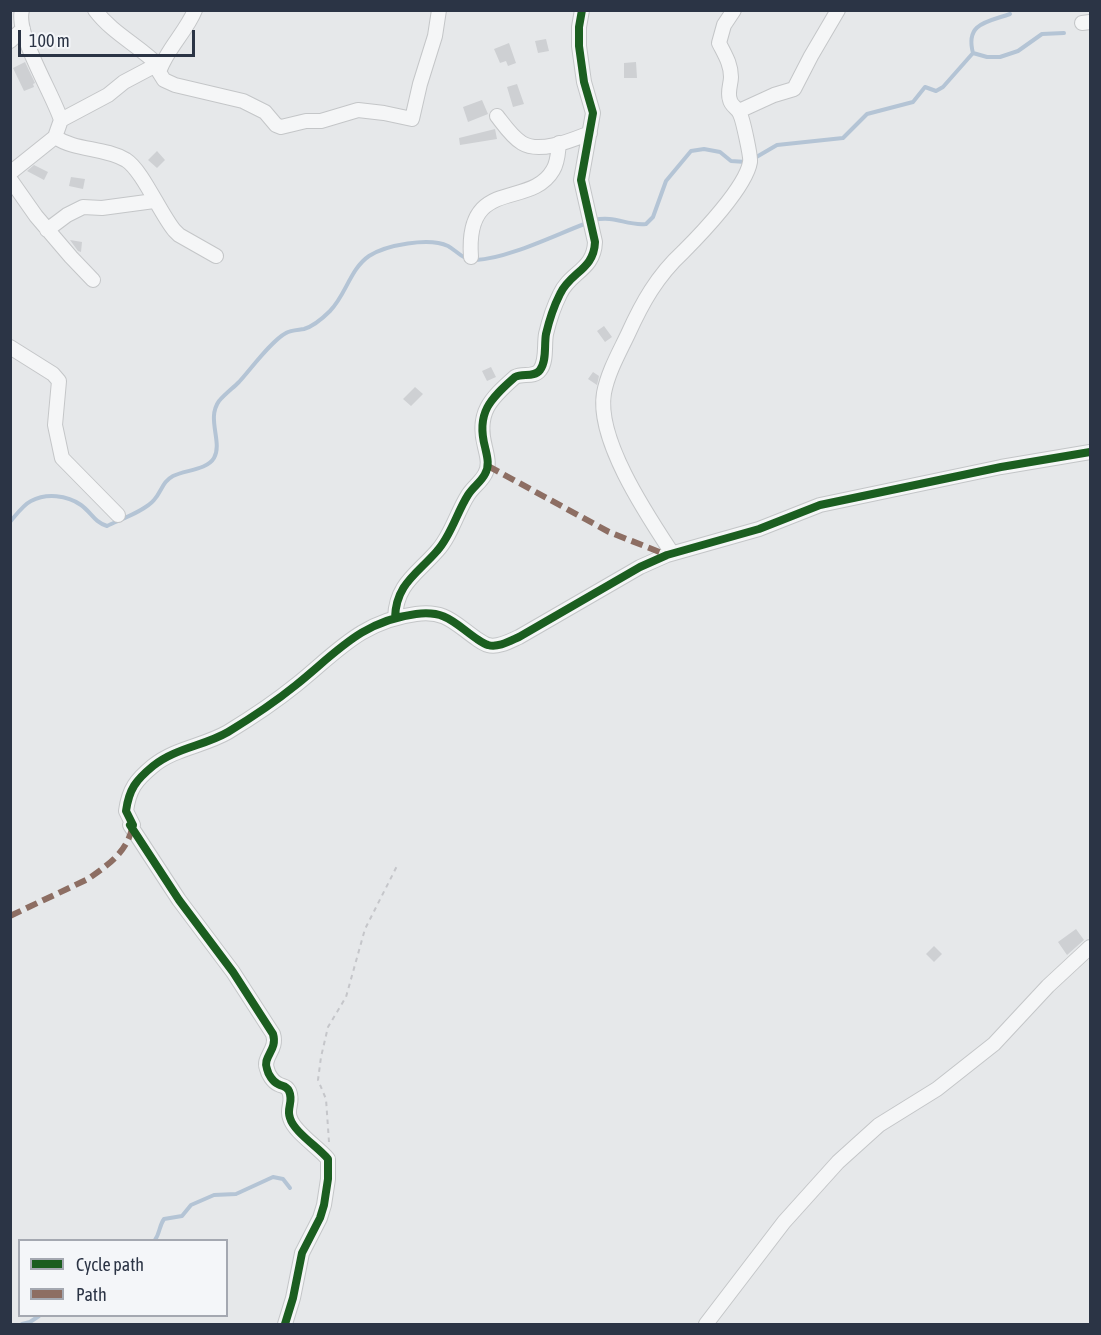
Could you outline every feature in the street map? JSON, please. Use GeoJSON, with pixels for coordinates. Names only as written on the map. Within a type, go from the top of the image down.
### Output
{"type":"FeatureCollection","features":[{"type":"Feature","properties":{"kind":"street"},"geometry":{"type":"LineString","coordinates":[[22,10],[23,29],[61,120]]}},
{"type":"Feature","properties":{"kind":"street"},"geometry":{"type":"LineString","coordinates":[[95,10],[109,27],[139,48],[159,66],[159,75],[164,80],[192,90],[243,101],[265,112],[276,125],[281,127],[306,121],[321,121],[358,110],[412,119],[435,36],[439,10]]}},
{"type":"Feature","properties":{"kind":"street"},"geometry":{"type":"LineString","coordinates":[[10,173],[55,136],[61,120],[108,95],[124,82],[159,66],[183,34],[195,10]]}},
{"type":"Feature","properties":{"kind":"street"},"geometry":{"type":"LineString","coordinates":[[395,618],[395,608],[403,589],[416,571],[438,550],[468,495],[487,471],[488,459],[482,428],[485,408],[514,377],[536,374],[541,369],[546,336],[561,291],[592,259],[595,242],[581,180],[593,113],[584,82],[578,38],[582,10]]}},
{"type":"Feature","properties":{"kind":"street"},"geometry":{"type":"LineString","coordinates":[[672,553],[645,514],[625,474],[603,411],[604,394],[608,377],[644,299],[655,281],[707,228],[723,208],[747,171],[751,160],[739,111],[729,99],[730,65],[719,43],[724,25],[734,10]]}},
{"type":"Feature","properties":{"kind":"street"},"geometry":{"type":"LineString","coordinates":[[739,111],[774,95],[794,89],[838,10]]}},
{"type":"Feature","properties":{"kind":"street"},"geometry":{"type":"LineString","coordinates":[[10,40],[23,29]]}},
{"type":"Feature","properties":{"kind":"street"},"geometry":{"type":"LineString","coordinates":[[497,116],[516,138],[524,144],[537,147],[590,133]]}},
{"type":"Feature","properties":{"kind":"street"},"geometry":{"type":"LineString","coordinates":[[55,136],[70,144],[117,155],[129,162],[179,235],[216,256]]}},
{"type":"Feature","properties":{"kind":"street"},"geometry":{"type":"LineString","coordinates":[[471,256],[471,231],[478,214],[495,200],[549,177],[555,165],[559,143]]}},
{"type":"Feature","properties":{"kind":"street"},"geometry":{"type":"LineString","coordinates":[[10,179],[47,230],[93,280]]}},
{"type":"Feature","properties":{"kind":"street"},"geometry":{"type":"LineString","coordinates":[[47,230],[67,215],[83,207],[102,208],[154,201]]}},
{"type":"Feature","properties":{"kind":"street"},"geometry":{"type":"LineString","coordinates":[[10,347],[53,374],[59,381],[55,425],[62,458],[118,515]]}},
{"type":"Feature","properties":{"kind":"street"},"geometry":{"type":"LineString","coordinates":[[285,1324],[302,1253],[320,1218],[324,1204],[328,1159],[291,1122],[288,1112],[292,1100],[289,1092],[286,1087],[275,1083],[266,1068],[275,1045],[273,1034],[233,972],[179,900],[130,825],[133,825],[126,811],[133,784],[155,764],[179,751],[211,742],[229,731],[293,688],[356,635],[395,618],[416,614],[441,615],[450,618],[484,644],[490,646],[502,644],[519,638],[640,567],[672,553],[759,529],[792,514],[838,500],[1001,467],[1090,452]]}},
{"type":"Feature","properties":{"kind":"street"},"geometry":{"type":"LineString","coordinates":[[706,1324],[784,1222],[838,1162],[879,1125],[937,1089],[994,1044],[1048,986],[1090,947]]}},
{"type":"Feature","properties":{"kind":"path"},"geometry":{"type":"LineString","coordinates":[[328,1159],[328,1112],[326,1098],[318,1080],[328,1027],[346,997],[365,929],[397,866]]}},
{"type":"Feature","properties":{"kind":"building"},"geometry":{"type":"Polygon","coordinates":[[[546,39],[549,51],[538,53],[535,41],[546,39]]]}},
{"type":"Feature","properties":{"kind":"building"},"geometry":{"type":"Polygon","coordinates":[[[509,43],[516,63],[508,66],[506,61],[500,63],[494,49],[509,43]]]}},
{"type":"Feature","properties":{"kind":"building"},"geometry":{"type":"Polygon","coordinates":[[[25,62],[35,83],[34,87],[24,91],[13,68],[25,62]]]}},
{"type":"Feature","properties":{"kind":"building"},"geometry":{"type":"Polygon","coordinates":[[[636,62],[637,78],[624,78],[624,63],[636,62]]]}},
{"type":"Feature","properties":{"kind":"building"},"geometry":{"type":"Polygon","coordinates":[[[517,84],[524,104],[513,107],[507,87],[517,84]]]}},
{"type":"Feature","properties":{"kind":"building"},"geometry":{"type":"Polygon","coordinates":[[[482,100],[488,114],[468,122],[463,107],[482,100]]]}},
{"type":"Feature","properties":{"kind":"building"},"geometry":{"type":"Polygon","coordinates":[[[495,129],[497,139],[460,145],[459,138],[495,129]]]}},
{"type":"Feature","properties":{"kind":"building"},"geometry":{"type":"Polygon","coordinates":[[[157,151],[165,160],[157,168],[148,160],[157,151]]]}},
{"type":"Feature","properties":{"kind":"building"},"geometry":{"type":"Polygon","coordinates":[[[34,165],[48,172],[44,180],[27,171],[34,165]]]}},
{"type":"Feature","properties":{"kind":"building"},"geometry":{"type":"Polygon","coordinates":[[[71,177],[85,179],[83,189],[69,186],[71,177]]]}},
{"type":"Feature","properties":{"kind":"building"},"geometry":{"type":"Polygon","coordinates":[[[70,240],[82,242],[81,252],[78,251],[70,240]]]}},
{"type":"Feature","properties":{"kind":"building"},"geometry":{"type":"Polygon","coordinates":[[[604,326],[612,337],[605,342],[597,331],[604,326]]]}},
{"type":"Feature","properties":{"kind":"building"},"geometry":{"type":"Polygon","coordinates":[[[491,367],[496,377],[487,381],[482,371],[491,367]]]}},
{"type":"Feature","properties":{"kind":"building"},"geometry":{"type":"Polygon","coordinates":[[[593,372],[599,376],[597,385],[588,379],[593,372]]]}},
{"type":"Feature","properties":{"kind":"building"},"geometry":{"type":"Polygon","coordinates":[[[415,387],[423,394],[411,406],[403,399],[415,387]]]}},
{"type":"Feature","properties":{"kind":"building"},"geometry":{"type":"Polygon","coordinates":[[[1076,929],[1084,940],[1067,955],[1058,942],[1076,929]]]}},
{"type":"Feature","properties":{"kind":"building"},"geometry":{"type":"Polygon","coordinates":[[[934,946],[942,954],[934,962],[926,954],[934,946]]]}},
{"type":"Feature","properties":{"kind":"waterway"},"geometry":{"type":"LineString","coordinates":[[973,53],[971,43],[975,30],[986,22],[1010,14]]}},
{"type":"Feature","properties":{"kind":"waterway"},"geometry":{"type":"LineString","coordinates":[[973,53],[987,57],[1000,57],[1018,51],[1042,34],[1064,33]]}},
{"type":"Feature","properties":{"kind":"waterway"},"geometry":{"type":"LineString","coordinates":[[753,159],[777,145],[843,138],[867,114],[913,102],[925,87],[936,91],[943,87],[973,53]]}},
{"type":"Feature","properties":{"kind":"waterway"},"geometry":{"type":"LineString","coordinates":[[594,220],[608,219],[632,224],[646,224],[653,217],[666,181],[691,151],[704,149],[720,152],[731,161],[746,162]]}},
{"type":"Feature","properties":{"kind":"waterway"},"geometry":{"type":"LineString","coordinates":[[10,522],[31,501],[56,496],[75,502],[107,526],[150,504],[173,476],[211,462],[217,445],[214,415],[219,401],[280,337],[288,332],[311,326],[327,314],[357,268],[376,252],[408,243],[430,242],[448,246],[468,259],[488,259],[517,251],[587,223]]}},
{"type":"Feature","properties":{"kind":"waterway"},"geometry":{"type":"LineString","coordinates":[[156,1239],[164,1219],[182,1216],[191,1205],[214,1195],[236,1194],[273,1177],[283,1179],[290,1188]]}},
{"type":"Feature","properties":{"kind":"waterway"},"geometry":{"type":"LineString","coordinates":[[22,1324],[38,1317]]}},
{"type":"Feature","properties":{"kind":"marked path"},"geometry":{"type":"LineString","coordinates":[[488,466],[609,532],[667,555]]}},
{"type":"Feature","properties":{"kind":"marked path"},"geometry":{"type":"LineString","coordinates":[[10,916],[95,874],[121,851],[132,828]]}},
{"type":"Feature","properties":{"kind":"cycle path"},"geometry":{"type":"LineString","coordinates":[[395,618],[396,606],[403,588],[442,545],[468,495],[487,471],[488,460],[482,425],[487,408],[499,392],[515,377],[535,374],[540,370],[544,358],[547,329],[558,299],[564,287],[586,265],[594,251],[595,242],[581,180],[593,113],[584,82],[579,46],[582,10]]}},
{"type":"Feature","properties":{"kind":"cycle path"},"geometry":{"type":"LineString","coordinates":[[285,1324],[302,1253],[324,1205],[328,1159],[292,1123],[289,1114],[291,1098],[289,1091],[286,1087],[274,1082],[268,1073],[266,1065],[273,1045],[273,1034],[233,972],[179,900],[130,825],[133,825],[126,811],[127,803],[131,791],[142,776],[171,755],[228,732],[271,704],[350,640],[364,631],[397,618],[416,614],[435,614],[456,623],[485,644],[500,645],[519,637],[640,567],[667,555],[759,529],[820,505],[1001,467],[1090,452]]}}]}
